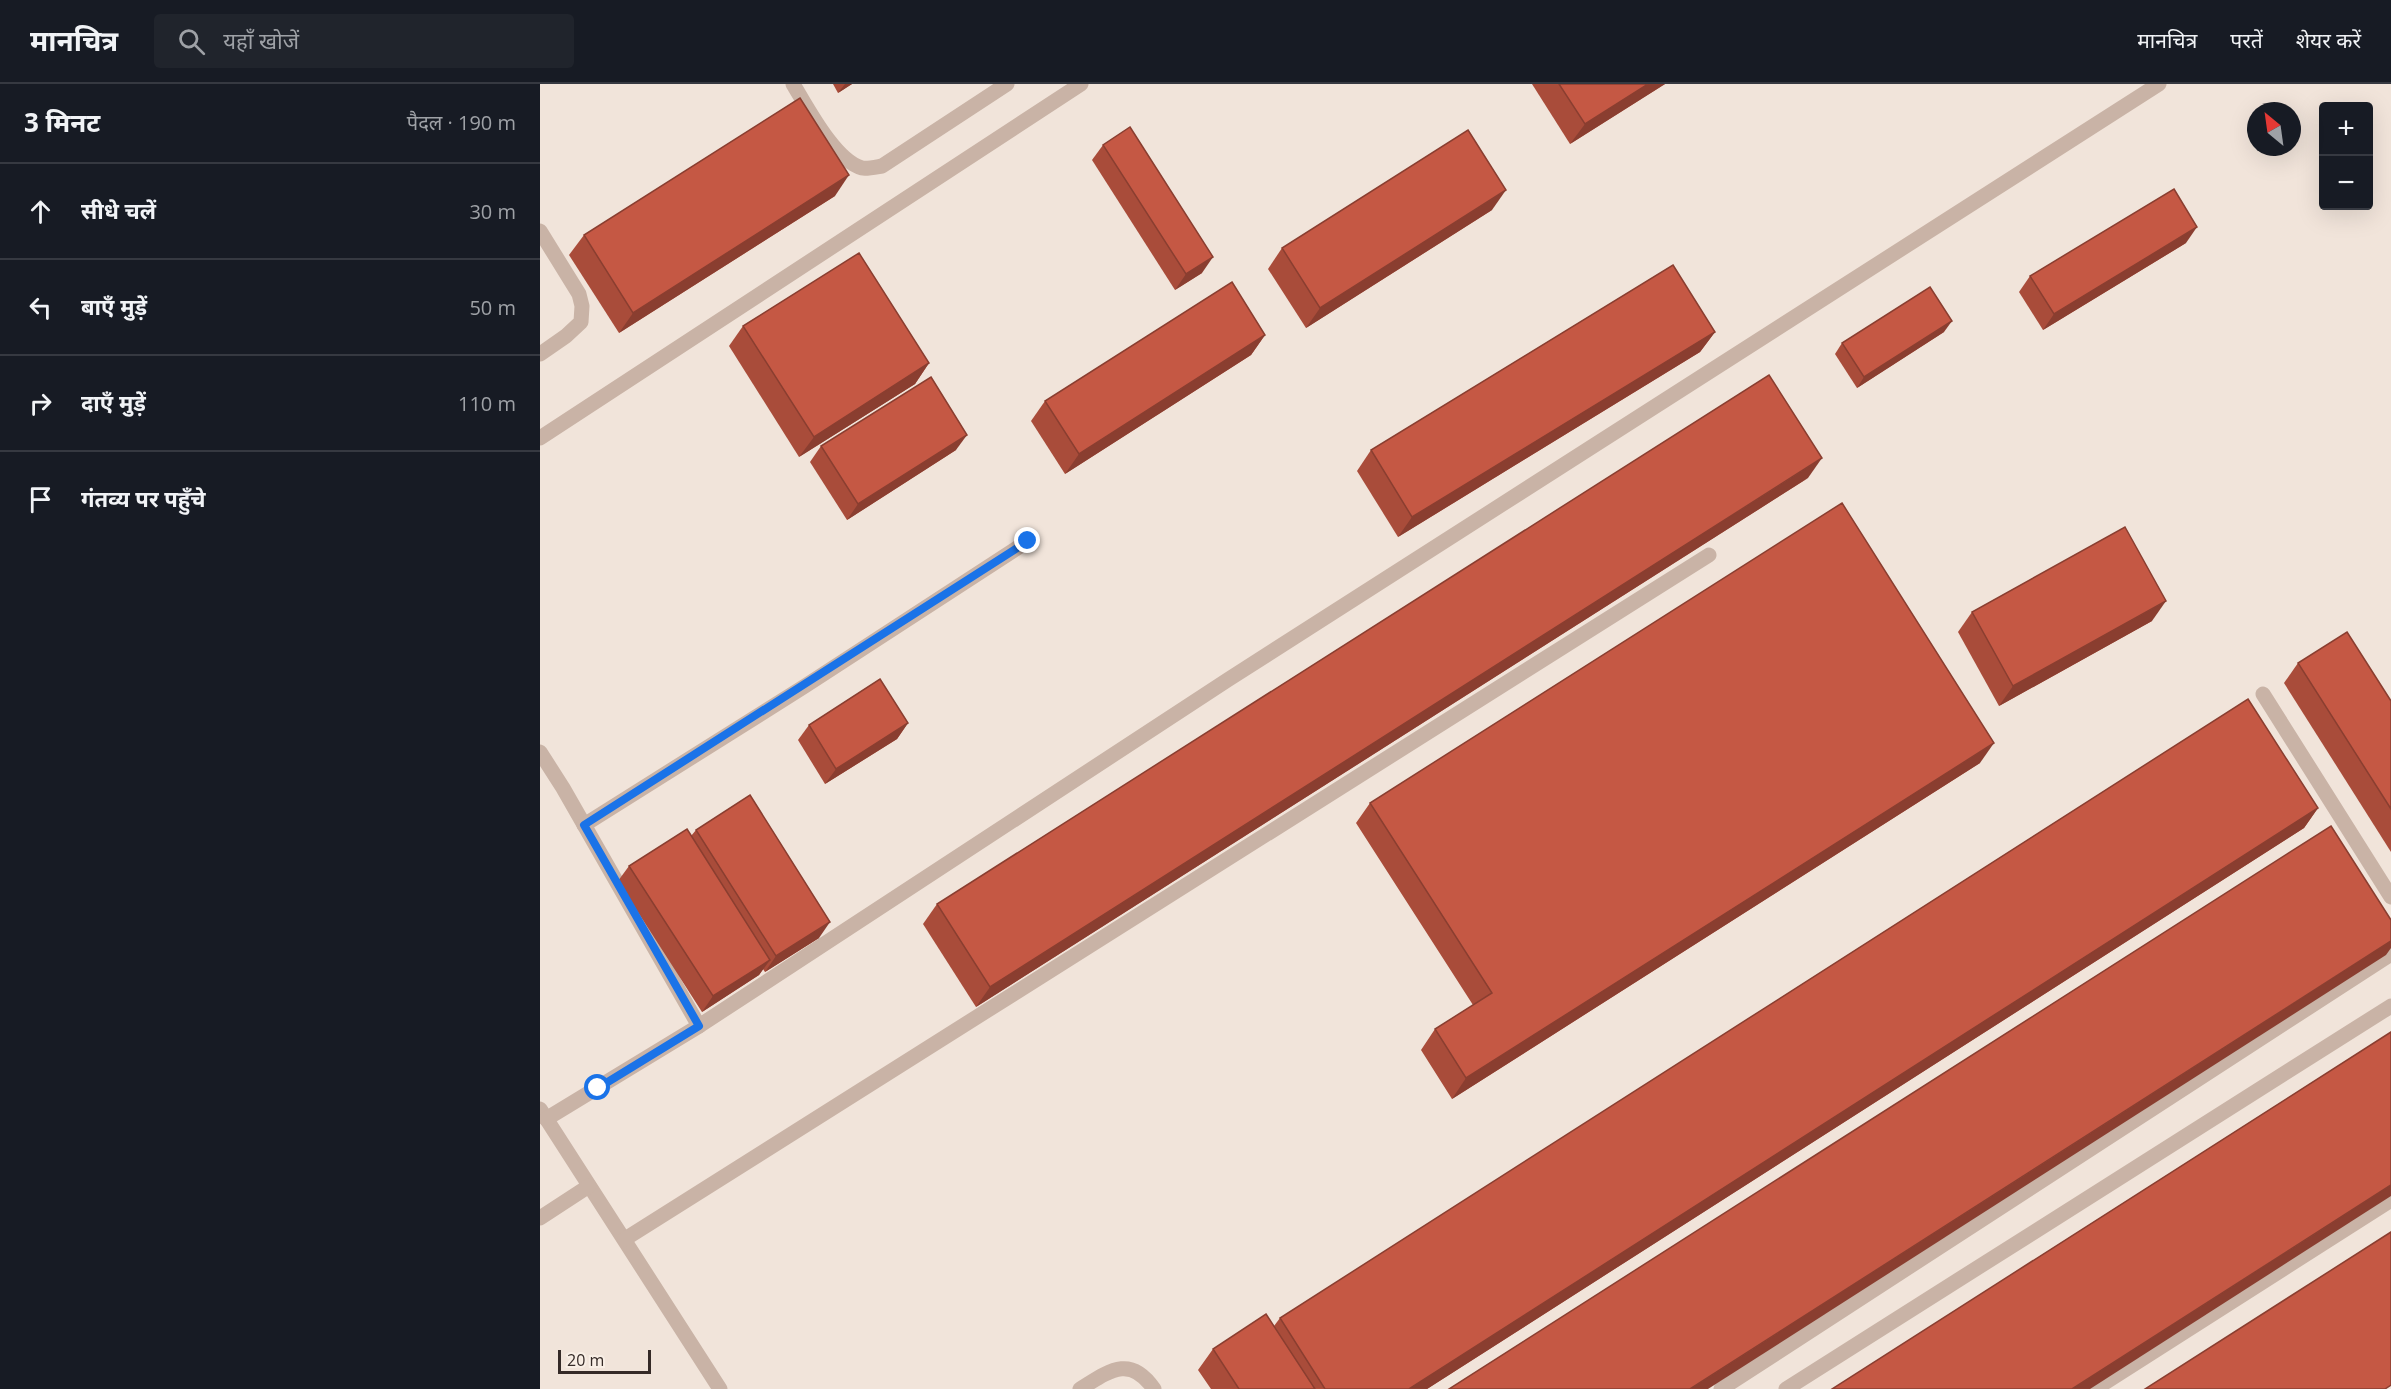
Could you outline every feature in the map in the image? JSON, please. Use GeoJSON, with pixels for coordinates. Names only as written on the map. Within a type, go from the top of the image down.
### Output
{"type":"FeatureCollection","features":[{"type":"Feature","properties":{"kind":"street"},"geometry":{"type":"LineString","coordinates":[[793,84],[829,141],[840,154],[862,168],[882,166],[1007,84]]}},
{"type":"Feature","properties":{"kind":"street"},"geometry":{"type":"LineString","coordinates":[[540,438],[1081,84]]}},
{"type":"Feature","properties":{"kind":"street"},"geometry":{"type":"LineString","coordinates":[[720,1389],[543,1114],[699,1026],[1229,679],[2159,84]]}},
{"type":"Feature","properties":{"kind":"street"},"geometry":{"type":"LineString","coordinates":[[540,231],[579,294],[582,306],[581,322],[566,336],[540,354]]}},
{"type":"Feature","properties":{"kind":"street"},"geometry":{"type":"LineString","coordinates":[[584,825],[1028,541]]}},
{"type":"Feature","properties":{"kind":"street"},"geometry":{"type":"LineString","coordinates":[[625,1239],[1708,555]]}},
{"type":"Feature","properties":{"kind":"street"},"geometry":{"type":"LineString","coordinates":[[2263,694],[2391,897]]}},
{"type":"Feature","properties":{"kind":"street"},"geometry":{"type":"LineString","coordinates":[[540,752],[563,788],[699,1026]]}},
{"type":"Feature","properties":{"kind":"street"},"geometry":{"type":"LineString","coordinates":[[1720,1389],[2391,954]]}},
{"type":"Feature","properties":{"kind":"street"},"geometry":{"type":"LineString","coordinates":[[1786,1389],[2391,1006]]}},
{"type":"Feature","properties":{"kind":"street"},"geometry":{"type":"LineString","coordinates":[[540,1218],[589,1186]]}},
{"type":"Feature","properties":{"kind":"street"},"geometry":{"type":"LineString","coordinates":[[2095,1389],[2391,1200]]}},
{"type":"Feature","properties":{"kind":"street"},"geometry":{"type":"LineString","coordinates":[[1080,1389],[1108,1372],[1119,1368],[1132,1368],[1147,1378],[1154,1389]]}},
{"type":"Feature","properties":{"kind":"building"},"geometry":{"type":"Polygon","coordinates":[[[1559,84],[1648,84],[1585,124],[1559,84]]]}},
{"type":"Feature","properties":{"kind":"building"},"geometry":{"type":"Polygon","coordinates":[[[800,98],[849,175],[633,313],[584,235],[800,98]]]}},
{"type":"Feature","properties":{"kind":"building"},"geometry":{"type":"Polygon","coordinates":[[[1130,127],[1213,257],[1186,274],[1103,145],[1130,127]]]}},
{"type":"Feature","properties":{"kind":"building"},"geometry":{"type":"Polygon","coordinates":[[[1468,130],[1506,190],[1320,308],[1282,248],[1468,130]]]}},
{"type":"Feature","properties":{"kind":"building"},"geometry":{"type":"Polygon","coordinates":[[[2174,189],[2197,227],[2054,314],[2030,276],[2174,189]]]}},
{"type":"Feature","properties":{"kind":"building"},"geometry":{"type":"Polygon","coordinates":[[[859,253],[929,363],[814,437],[743,326],[859,253]]]}},
{"type":"Feature","properties":{"kind":"building"},"geometry":{"type":"Polygon","coordinates":[[[1673,265],[1715,332],[1412,517],[1371,450],[1673,265]]]}},
{"type":"Feature","properties":{"kind":"building"},"geometry":{"type":"Polygon","coordinates":[[[1232,282],[1265,335],[1079,454],[1045,401],[1232,282]]]}},
{"type":"Feature","properties":{"kind":"building"},"geometry":{"type":"Polygon","coordinates":[[[1930,287],[1952,321],[1864,377],[1842,343],[1930,287]]]}},
{"type":"Feature","properties":{"kind":"building"},"geometry":{"type":"Polygon","coordinates":[[[1769,375],[1822,458],[990,987],[937,904],[1769,375]]]}},
{"type":"Feature","properties":{"kind":"building"},"geometry":{"type":"Polygon","coordinates":[[[931,377],[967,435],[858,504],[821,446],[931,377]]]}},
{"type":"Feature","properties":{"kind":"building"},"geometry":{"type":"Polygon","coordinates":[[[1842,503],[1994,743],[1466,1078],[1435,1029],[1492,993],[1370,803],[1842,503]]]}},
{"type":"Feature","properties":{"kind":"building"},"geometry":{"type":"Polygon","coordinates":[[[2125,527],[2166,601],[2013,686],[1972,612],[2125,527]]]}},
{"type":"Feature","properties":{"kind":"building"},"geometry":{"type":"Polygon","coordinates":[[[2347,632],[2391,701],[2391,809],[2298,663],[2347,632]]]}},
{"type":"Feature","properties":{"kind":"building"},"geometry":{"type":"Polygon","coordinates":[[[880,679],[908,723],[836,769],[809,725],[880,679]]]}},
{"type":"Feature","properties":{"kind":"building"},"geometry":{"type":"Polygon","coordinates":[[[2248,699],[2318,808],[1409,1389],[1325,1389],[1280,1318],[2248,699]]]}},
{"type":"Feature","properties":{"kind":"building"},"geometry":{"type":"Polygon","coordinates":[[[750,795],[830,922],[776,956],[696,830],[750,795]]]}},
{"type":"Feature","properties":{"kind":"building"},"geometry":{"type":"Polygon","coordinates":[[[2331,826],[2391,920],[2391,941],[1690,1389],[1449,1389],[2331,826]]]}},
{"type":"Feature","properties":{"kind":"building"},"geometry":{"type":"Polygon","coordinates":[[[687,829],[770,960],[713,996],[629,866],[687,829]]]}},
{"type":"Feature","properties":{"kind":"building"},"geometry":{"type":"Polygon","coordinates":[[[2391,1032],[2391,1185],[2072,1389],[1832,1389],[2391,1032]]]}},
{"type":"Feature","properties":{"kind":"building"},"geometry":{"type":"Polygon","coordinates":[[[2391,1232],[2391,1385],[2385,1389],[2145,1389],[2391,1232]]]}},
{"type":"Feature","properties":{"kind":"building"},"geometry":{"type":"Polygon","coordinates":[[[1266,1314],[1315,1389],[1239,1389],[1213,1349],[1266,1314]]]}},
{"type":"Feature","properties":{"kind":"route"},"geometry":{"type":"LineString","coordinates":[[598,1088],[699,1026],[584,825],[805,686],[1028,541]]}}]}
